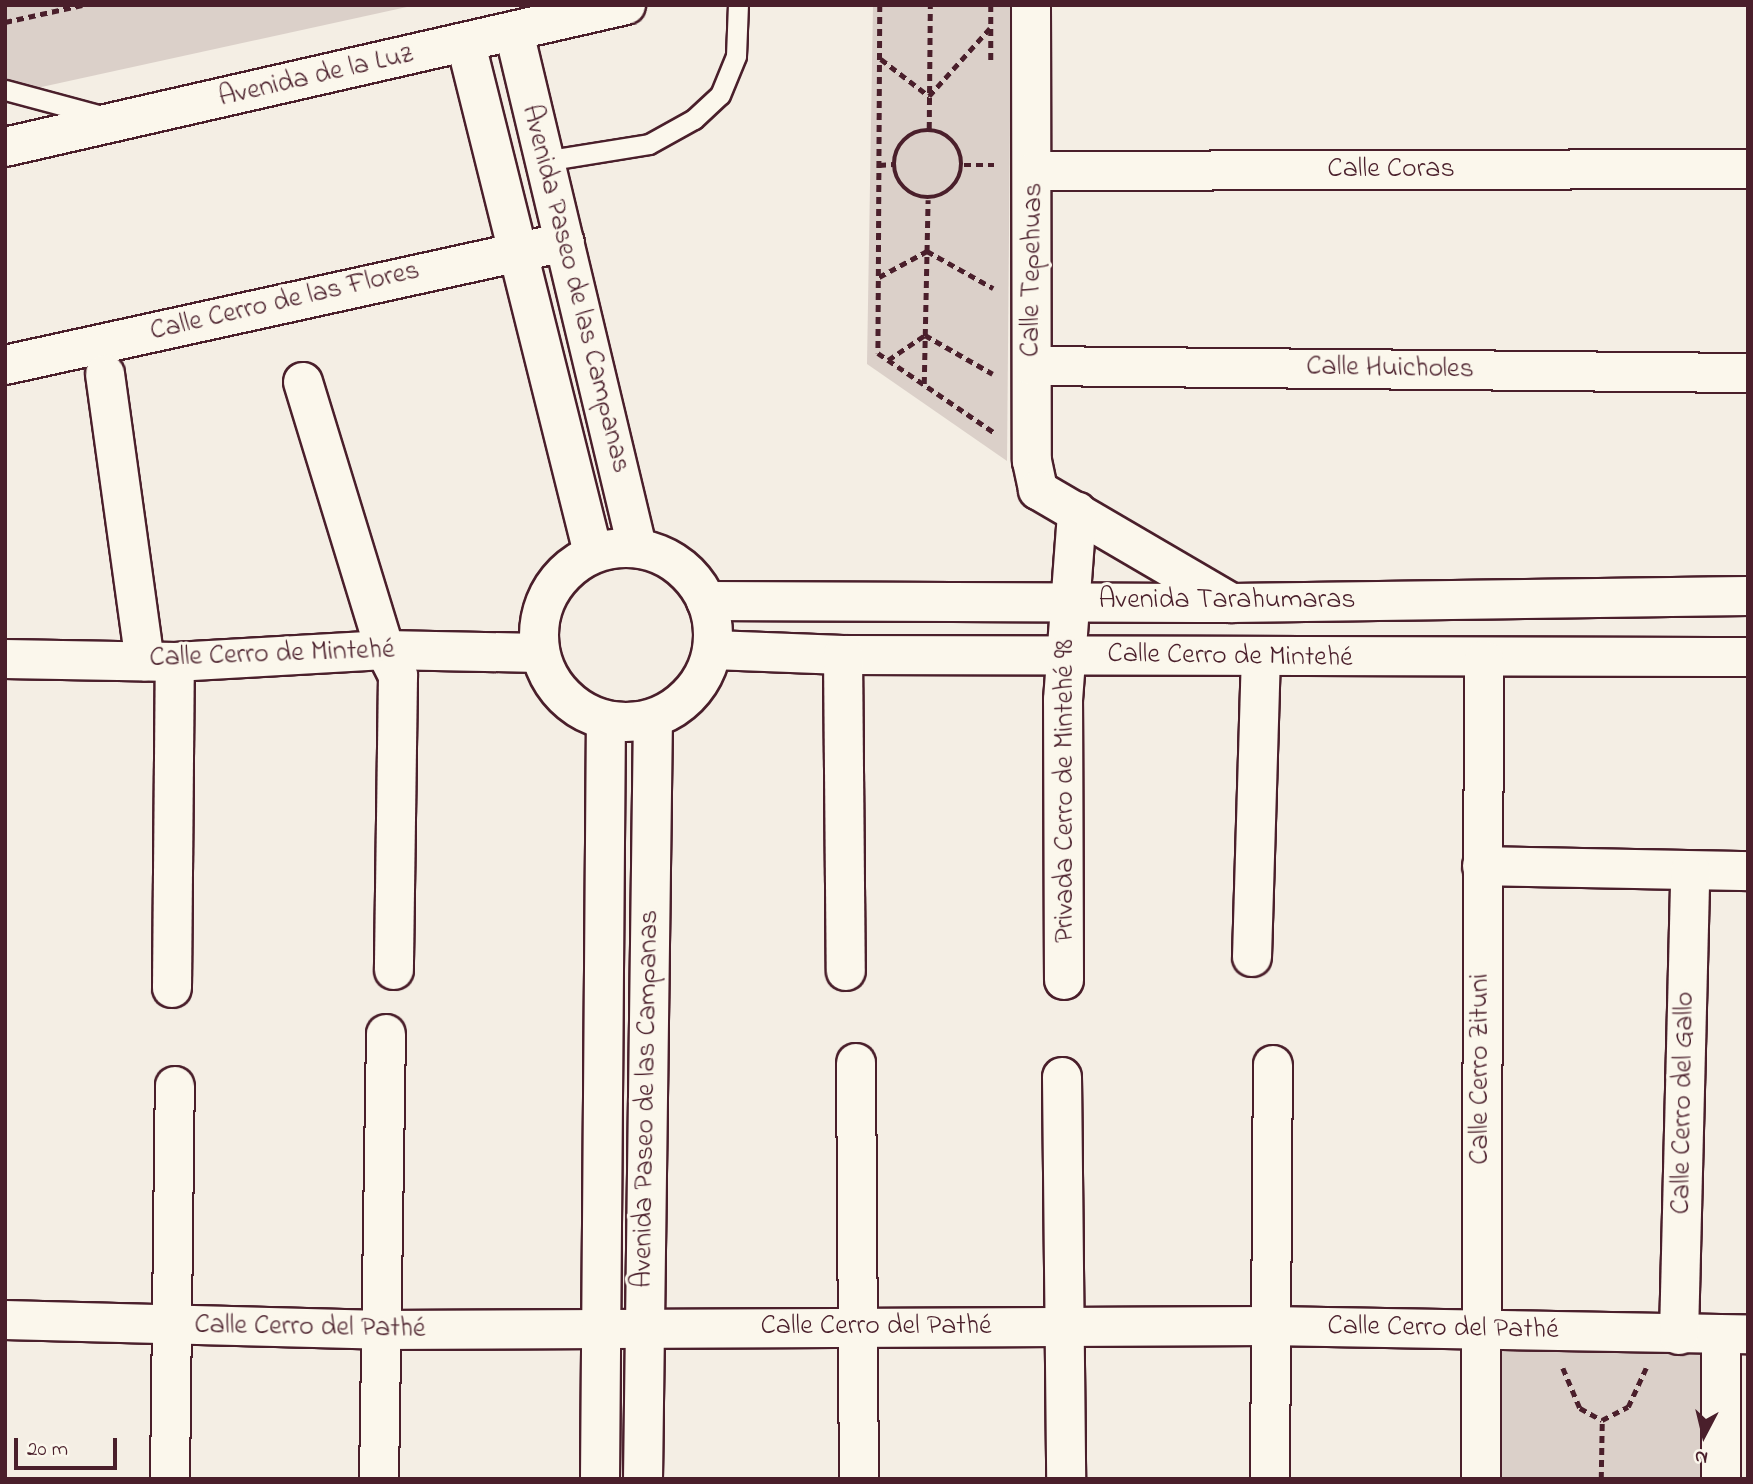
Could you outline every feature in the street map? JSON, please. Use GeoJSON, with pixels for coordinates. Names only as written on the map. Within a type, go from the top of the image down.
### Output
{"type":"FeatureCollection","features":[{"type":"Feature","properties":{"kind":"street","name":"Avenida de la Luz"},"geometry":{"type":"LineString","coordinates":[[5,146],[466,44],[626,5]]}},
{"type":"Feature","properties":{"kind":"street","name":"Calle Tepehuas"},"geometry":{"type":"LineString","coordinates":[[1031,5],[1034,171],[1032,461],[1038,490],[1232,603]]}},
{"type":"Feature","properties":{"kind":"street","name":"Avenida Paseo de las Campanas"},"geometry":{"type":"LineString","coordinates":[[514,32],[637,547]]}},
{"type":"Feature","properties":{"kind":"street","name":"Avenida Paseo de las Campanas"},"geometry":{"type":"LineString","coordinates":[[466,44],[593,553]]}},
{"type":"Feature","properties":{"kind":"street","name":"Calle Coras"},"geometry":{"type":"LineString","coordinates":[[1034,171],[1748,169]]}},
{"type":"Feature","properties":{"kind":"street","name":"Calle Cerro de las Flores"},"geometry":{"type":"LineString","coordinates":[[5,365],[517,249],[565,242]]}},
{"type":"Feature","properties":{"kind":"street","name":"Calle Huicholes"},"geometry":{"type":"LineString","coordinates":[[1032,366],[1748,373]]}},
{"type":"Feature","properties":{"kind":"street"},"geometry":{"type":"LineString","coordinates":[[105,373],[160,661],[172,988]]}},
{"type":"Feature","properties":{"kind":"street"},"geometry":{"type":"LineString","coordinates":[[303,382],[385,650],[398,676],[394,970]]}},
{"type":"Feature","properties":{"kind":"street"},"geometry":{"type":"LineString","coordinates":[[1068,601],[1077,512]]}},
{"type":"Feature","properties":{"kind":"street"},"geometry":{"type":"LineString","coordinates":[[637,547],[674,563],[706,601],[713,650],[704,677],[682,703],[653,719],[606,722],[575,708],[552,684],[539,653],[540,614],[558,579],[593,553],[637,547]]}},
{"type":"Feature","properties":{"kind":"street","name":"Avenida Tarahumaras"},"geometry":{"type":"LineString","coordinates":[[706,601],[1232,603],[1748,596]]}},
{"type":"Feature","properties":{"kind":"street","name":"Privada Cerro de Mintehé 98"},"geometry":{"type":"LineString","coordinates":[[1065,980],[1065,655],[1068,601]]}},
{"type":"Feature","properties":{"kind":"street","name":"Calle Cerro de Mintehé"},"geometry":{"type":"LineString","coordinates":[[5,659],[160,661],[385,650],[539,653]]}},
{"type":"Feature","properties":{"kind":"street","name":"Calle Cerro de Mintehé"},"geometry":{"type":"LineString","coordinates":[[713,650],[844,655],[1484,660],[1748,657]]}},
{"type":"Feature","properties":{"kind":"street"},"geometry":{"type":"LineString","coordinates":[[844,655],[846,971]]}},
{"type":"Feature","properties":{"kind":"street"},"geometry":{"type":"LineString","coordinates":[[1252,957],[1261,658]]}},
{"type":"Feature","properties":{"kind":"street","name":"Calle Cerro Zituni"},"geometry":{"type":"LineString","coordinates":[[1481,1479],[1484,660]]}},
{"type":"Feature","properties":{"kind":"street","name":"Avenida Paseo de las Campanas"},"geometry":{"type":"LineString","coordinates":[[643,1479],[653,719]]}},
{"type":"Feature","properties":{"kind":"street","name":"Avenida Paseo de las Campanas"},"geometry":{"type":"LineString","coordinates":[[600,1479],[606,722]]}},
{"type":"Feature","properties":{"kind":"street"},"geometry":{"type":"LineString","coordinates":[[1482,866],[1748,871]]}},
{"type":"Feature","properties":{"kind":"street","name":"Calle Cerro del Gallo"},"geometry":{"type":"LineString","coordinates":[[1663,1334],[1690,871]]}},
{"type":"Feature","properties":{"kind":"street"},"geometry":{"type":"LineString","coordinates":[[379,1479],[386,1034]]}},
{"type":"Feature","properties":{"kind":"street"},"geometry":{"type":"LineString","coordinates":[[856,1063],[854,1327],[859,1479]]}},
{"type":"Feature","properties":{"kind":"street"},"geometry":{"type":"LineString","coordinates":[[1270,1479],[1268,1326],[1273,1065]]}},
{"type":"Feature","properties":{"kind":"street"},"geometry":{"type":"LineString","coordinates":[[1062,1077],[1066,1479]]}},
{"type":"Feature","properties":{"kind":"street"},"geometry":{"type":"LineString","coordinates":[[170,1479],[175,1086]]}},
{"type":"Feature","properties":{"kind":"street","name":"Calle Cerro del Pathé"},"geometry":{"type":"LineString","coordinates":[[5,1320],[382,1330],[602,1326],[1268,1326],[1735,1335]]}},
{"type":"Feature","properties":{"kind":"street"},"geometry":{"type":"LineString","coordinates":[[1721,1479],[1735,1335]]}},
{"type":"Feature","properties":{"kind":"lane"},"geometry":{"type":"LineString","coordinates":[[544,161],[649,144],[694,119],[720,95],[736,56],[738,5]]}},
{"type":"Feature","properties":{"kind":"lane"},"geometry":{"type":"LineString","coordinates":[[5,90],[122,121]]}},
{"type":"Feature","properties":{"kind":"path"},"geometry":{"type":"LineString","coordinates":[[5,22],[82,5]]}},
{"type":"Feature","properties":{"kind":"path"},"geometry":{"type":"LineString","coordinates":[[880,5],[878,353],[1032,461]]}},
{"type":"Feature","properties":{"kind":"path"},"geometry":{"type":"LineString","coordinates":[[929,129],[930,5]]}},
{"type":"Feature","properties":{"kind":"path"},"geometry":{"type":"LineString","coordinates":[[929,96],[991,26]]}},
{"type":"Feature","properties":{"kind":"path"},"geometry":{"type":"LineString","coordinates":[[880,59],[929,96]]}},
{"type":"Feature","properties":{"kind":"path"},"geometry":{"type":"LineString","coordinates":[[929,129],[954,140],[964,165],[953,190],[928,200],[903,189],[893,164],[904,139],[929,129]]}},
{"type":"Feature","properties":{"kind":"path"},"geometry":{"type":"LineString","coordinates":[[879,165],[893,164]]}},
{"type":"Feature","properties":{"kind":"path"},"geometry":{"type":"LineString","coordinates":[[924,384],[928,200]]}},
{"type":"Feature","properties":{"kind":"path"},"geometry":{"type":"LineString","coordinates":[[878,277],[927,251]]}},
{"type":"Feature","properties":{"kind":"path"},"geometry":{"type":"LineString","coordinates":[[927,251],[993,288]]}},
{"type":"Feature","properties":{"kind":"path"},"geometry":{"type":"LineString","coordinates":[[888,360],[925,335]]}},
{"type":"Feature","properties":{"kind":"path"},"geometry":{"type":"LineString","coordinates":[[925,335],[993,374]]}},
{"type":"Feature","properties":{"kind":"path"},"geometry":{"type":"LineString","coordinates":[[1561,1331],[1568,1384],[1580,1408],[1602,1420]]}},
{"type":"Feature","properties":{"kind":"path"},"geometry":{"type":"LineString","coordinates":[[1602,1420],[1628,1407],[1640,1390],[1663,1334]]}},
{"type":"Feature","properties":{"kind":"path"},"geometry":{"type":"LineString","coordinates":[[1601,1479],[1602,1420]]}},
{"type":"Feature","properties":{"kind":"shaded area"},"geometry":{"type":"Polygon","coordinates":[[[5,5],[416,5],[5,95],[5,5]]]}},
{"type":"Feature","properties":{"kind":"shaded area"},"geometry":{"type":"Polygon","coordinates":[[[873,5],[1011,5],[1007,461],[867,364],[873,5]]]}},
{"type":"Feature","properties":{"kind":"shaded area"},"geometry":{"type":"Polygon","coordinates":[[[1492,1348],[1709,1356],[1705,1479],[1487,1479],[1492,1348]]]}}]}
